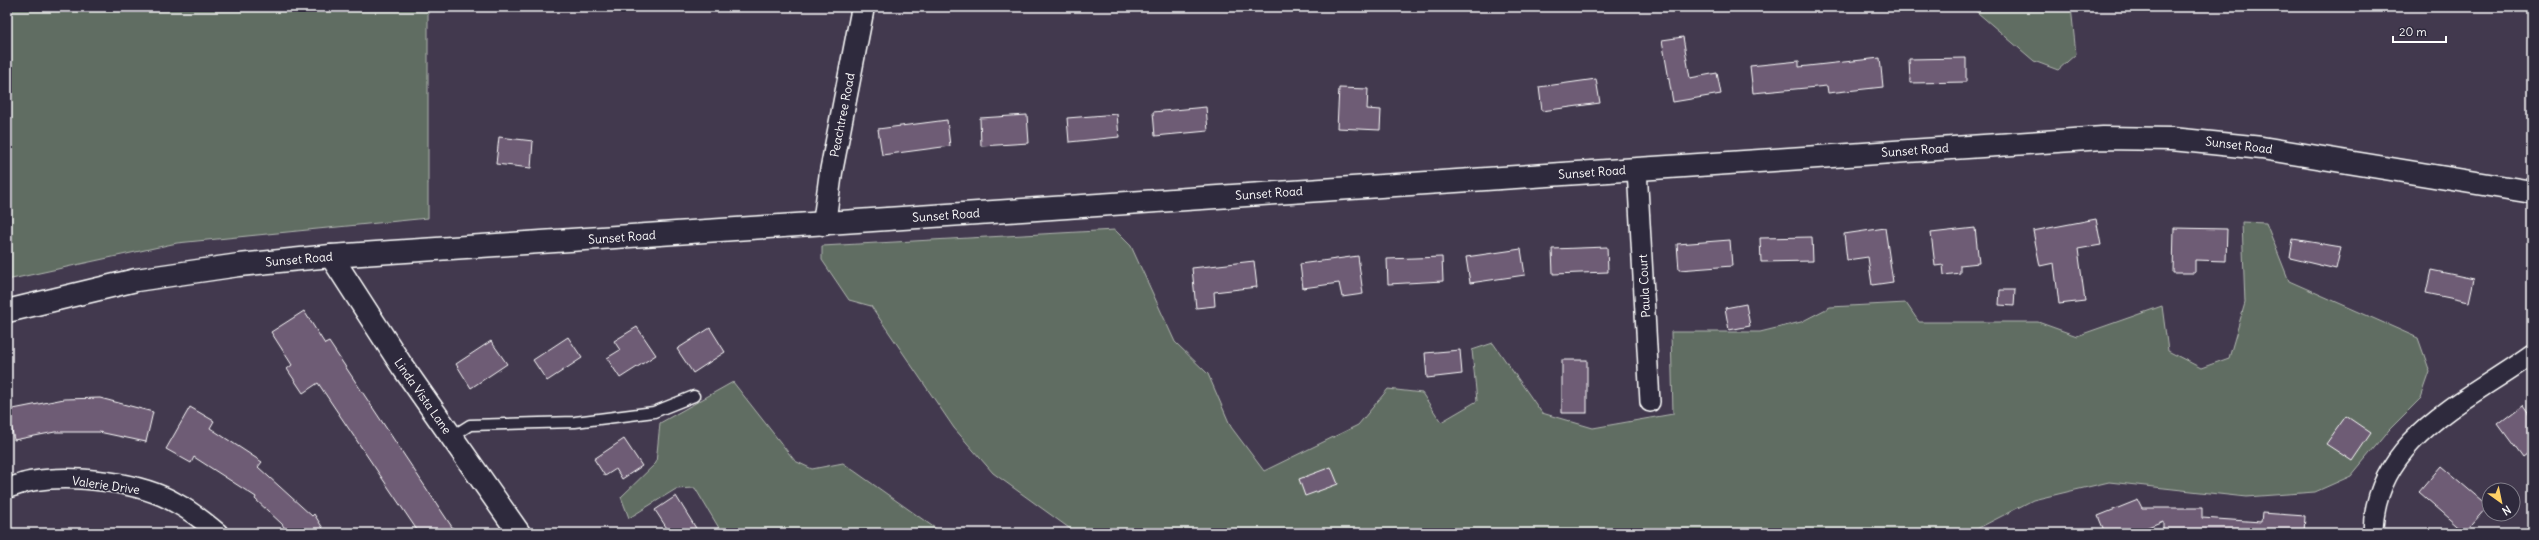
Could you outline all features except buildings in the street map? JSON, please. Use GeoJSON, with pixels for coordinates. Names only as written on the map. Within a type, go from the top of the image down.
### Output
{"type":"FeatureCollection","features":[{"type":"Feature","properties":{"kind":"main road","name":"Peachtree Road"},"geometry":{"type":"LineString","coordinates":[[824,224],[831,172],[863,7]]}},
{"type":"Feature","properties":{"kind":"main road","name":"Sunset Road"},"geometry":{"type":"LineString","coordinates":[[7,311],[136,280],[239,265],[331,256],[824,224],[1978,145],[2102,138],[2172,139],[2277,150],[2532,192]]}},
{"type":"Feature","properties":{"kind":"main road","name":"Linda Vista Lane"},"geometry":{"type":"LineString","coordinates":[[331,256],[402,366],[519,533]]}},
{"type":"Feature","properties":{"kind":"street","name":"Paula Court"},"geometry":{"type":"LineString","coordinates":[[1637,169],[1650,402]]}},
{"type":"Feature","properties":{"kind":"street"},"geometry":{"type":"LineString","coordinates":[[2373,533],[2381,485],[2393,463],[2413,439],[2450,408],[2532,354]]}},
{"type":"Feature","properties":{"kind":"street","name":"Valerie Drive"},"geometry":{"type":"LineString","coordinates":[[7,488],[33,481],[68,479],[106,482],[142,490],[175,502],[218,533]]}},
{"type":"Feature","properties":{"kind":"lane"},"geometry":{"type":"LineString","coordinates":[[451,437],[470,425],[575,422],[654,412],[694,396]]}},
{"type":"Feature","properties":{"kind":"green space"},"geometry":{"type":"Polygon","coordinates":[[[7,7],[428,7],[428,218],[177,243],[7,280],[7,7]]]}},
{"type":"Feature","properties":{"kind":"green space"},"geometry":{"type":"Polygon","coordinates":[[[1971,7],[2071,7],[2076,54],[2058,70],[2034,61],[1971,7]]]}},
{"type":"Feature","properties":{"kind":"green space"},"geometry":{"type":"Polygon","coordinates":[[[2242,222],[2266,223],[2289,281],[2418,338],[2430,372],[2421,398],[2389,430],[2351,476],[2315,492],[2246,497],[2109,482],[2033,500],[1969,533],[1076,533],[993,473],[954,428],[871,306],[849,300],[822,260],[822,246],[1115,230],[1131,246],[1175,342],[1208,374],[1231,427],[1264,471],[1358,425],[1388,389],[1422,393],[1441,422],[1477,401],[1472,350],[1493,343],[1542,413],[1593,428],[1673,414],[1671,332],[1760,332],[1801,322],[1830,307],[1906,303],[1919,322],[2038,322],[2077,336],[2162,306],[2168,351],[2201,368],[2229,358],[2245,303],[2242,222]]]}},
{"type":"Feature","properties":{"kind":"green space"},"geometry":{"type":"Polygon","coordinates":[[[733,382],[795,461],[812,469],[843,463],[942,533],[722,533],[695,488],[676,489],[629,518],[621,497],[656,463],[660,423],[733,382]]]}}]}
